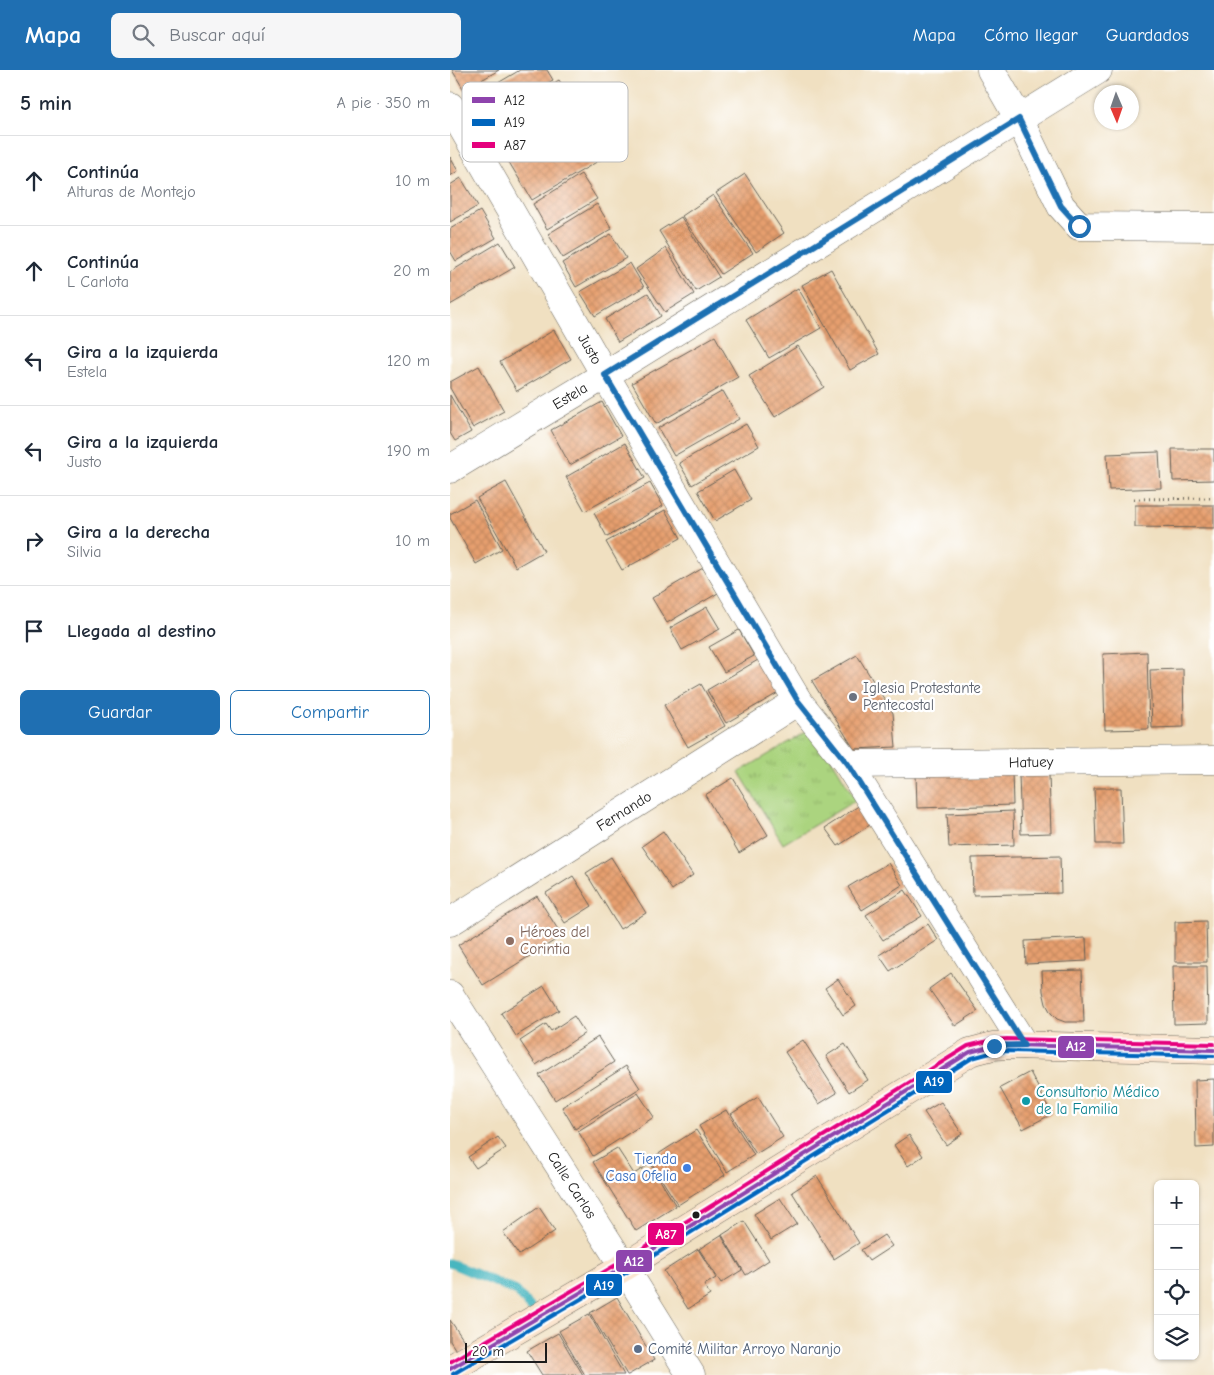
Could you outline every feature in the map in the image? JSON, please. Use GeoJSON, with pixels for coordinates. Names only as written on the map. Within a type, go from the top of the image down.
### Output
{"type":"FeatureCollection","features":[{"type":"Feature","properties":{"kind":"main road"},"geometry":{"type":"LineString","coordinates":[[450,1369],[624,1267],[970,1052],[994,1046],[1024,1045],[1214,1050]]}},
{"type":"Feature","properties":{"kind":"street"},"geometry":{"type":"LineString","coordinates":[[991,70],[1019,119],[1061,206],[1079,226],[1214,227]]}},
{"type":"Feature","properties":{"kind":"street","name":"Estela"},"geometry":{"type":"LineString","coordinates":[[450,469],[1098,70]]}},
{"type":"Feature","properties":{"kind":"street","name":"Justo"},"geometry":{"type":"LineString","coordinates":[[450,106],[462,127]]}},
{"type":"Feature","properties":{"kind":"street","name":"Justo"},"geometry":{"type":"LineString","coordinates":[[482,162],[605,375],[798,701],[848,764],[1024,1045]]}},
{"type":"Feature","properties":{"kind":"street","name":"Fernando"},"geometry":{"type":"LineString","coordinates":[[450,922],[798,701]]}},
{"type":"Feature","properties":{"kind":"street","name":"Hatuey"},"geometry":{"type":"LineString","coordinates":[[848,764],[1214,760]]}},
{"type":"Feature","properties":{"kind":"street","name":"Calle Carlos"},"geometry":{"type":"LineString","coordinates":[[450,995],[691,1375]]}},
{"type":"Feature","properties":{"kind":"path"},"geometry":{"type":"LineString","coordinates":[[1134,499],[1214,498]]}},
{"type":"Feature","properties":{"kind":"green space"},"geometry":{"type":"Polygon","coordinates":[[[813,728],[856,800],[783,844],[739,772],[813,728]]]}},
{"type":"Feature","properties":{"kind":"building"},"geometry":{"type":"Polygon","coordinates":[[[452,70],[499,70],[478,82],[462,82],[462,87],[452,70]]]}},
{"type":"Feature","properties":{"kind":"building"},"geometry":{"type":"Polygon","coordinates":[[[520,70],[547,70],[553,80],[550,82],[500,82],[520,70]]]}},
{"type":"Feature","properties":{"kind":"building"},"geometry":{"type":"Polygon","coordinates":[[[450,157],[458,171],[450,176],[450,157]]]}},
{"type":"Feature","properties":{"kind":"building"},"geometry":{"type":"Polygon","coordinates":[[[509,162],[597,162],[532,200],[509,162]]]}},
{"type":"Feature","properties":{"kind":"building"},"geometry":{"type":"Polygon","coordinates":[[[581,174],[597,199],[547,229],[533,204],[581,174]]]}},
{"type":"Feature","properties":{"kind":"building"},"geometry":{"type":"Polygon","coordinates":[[[745,174],[784,233],[756,252],[716,193],[745,174]]]}},
{"type":"Feature","properties":{"kind":"building"},"geometry":{"type":"Polygon","coordinates":[[[461,178],[478,206],[450,222],[450,185],[461,178]]]}},
{"type":"Feature","properties":{"kind":"building"},"geometry":{"type":"Polygon","coordinates":[[[713,195],[753,253],[721,274],[682,216],[713,195]]]}},
{"type":"Feature","properties":{"kind":"building"},"geometry":{"type":"Polygon","coordinates":[[[597,204],[612,229],[563,258],[548,234],[597,204]]]}},
{"type":"Feature","properties":{"kind":"building"},"geometry":{"type":"Polygon","coordinates":[[[480,211],[496,238],[456,261],[450,251],[450,229],[480,211]]]}},
{"type":"Feature","properties":{"kind":"building"},"geometry":{"type":"Polygon","coordinates":[[[681,217],[719,277],[696,291],[659,231],[681,217]]]}},
{"type":"Feature","properties":{"kind":"building"},"geometry":{"type":"Polygon","coordinates":[[[611,234],[626,258],[576,287],[562,263],[611,234]]]}},
{"type":"Feature","properties":{"kind":"building"},"geometry":{"type":"Polygon","coordinates":[[[500,242],[515,267],[450,305],[450,272],[500,242]]]}},
{"type":"Feature","properties":{"kind":"building"},"geometry":{"type":"Polygon","coordinates":[[[666,248],[694,294],[665,312],[636,269],[666,248]]]}},
{"type":"Feature","properties":{"kind":"building"},"geometry":{"type":"Polygon","coordinates":[[[630,263],[644,287],[595,316],[580,292],[630,263]]]}},
{"type":"Feature","properties":{"kind":"building"},"geometry":{"type":"Polygon","coordinates":[[[831,269],[879,354],[850,370],[802,285],[831,269]]]}},
{"type":"Feature","properties":{"kind":"building"},"geometry":{"type":"Polygon","coordinates":[[[798,288],[821,328],[769,358],[746,320],[798,288]]]}},
{"type":"Feature","properties":{"kind":"building"},"geometry":{"type":"Polygon","coordinates":[[[648,293],[661,316],[618,342],[605,319],[648,293]]]}},
{"type":"Feature","properties":{"kind":"building"},"geometry":{"type":"Polygon","coordinates":[[[554,330],[571,359],[517,391],[500,362],[554,330]]]}},
{"type":"Feature","properties":{"kind":"building"},"geometry":{"type":"Polygon","coordinates":[[[715,336],[738,377],[656,424],[632,383],[715,336]]]}},
{"type":"Feature","properties":{"kind":"building"},"geometry":{"type":"Polygon","coordinates":[[[798,346],[824,387],[775,417],[749,376],[798,346]]]}},
{"type":"Feature","properties":{"kind":"building"},"geometry":{"type":"Polygon","coordinates":[[[479,366],[504,411],[473,428],[450,388],[450,382],[479,366]]]}},
{"type":"Feature","properties":{"kind":"building"},"geometry":{"type":"Polygon","coordinates":[[[723,391],[739,419],[674,456],[658,428],[723,391]]]}},
{"type":"Feature","properties":{"kind":"building"},"geometry":{"type":"Polygon","coordinates":[[[450,395],[471,432],[455,441],[450,433],[450,395]]]}},
{"type":"Feature","properties":{"kind":"building"},"geometry":{"type":"Polygon","coordinates":[[[602,402],[621,436],[570,465],[551,430],[602,402]]]}},
{"type":"Feature","properties":{"kind":"building"},"geometry":{"type":"Polygon","coordinates":[[[746,424],[759,446],[692,485],[679,463],[746,424]]]}},
{"type":"Feature","properties":{"kind":"building"},"geometry":{"type":"Polygon","coordinates":[[[625,443],[645,478],[585,511],[566,477],[625,443]]]}},
{"type":"Feature","properties":{"kind":"building"},"geometry":{"type":"Polygon","coordinates":[[[1172,449],[1214,449],[1214,480],[1173,481],[1172,449]]]}},
{"type":"Feature","properties":{"kind":"building"},"geometry":{"type":"Polygon","coordinates":[[[1159,452],[1161,488],[1109,490],[1107,454],[1159,452]]]}},
{"type":"Feature","properties":{"kind":"building"},"geometry":{"type":"Polygon","coordinates":[[[734,470],[751,500],[715,521],[698,491],[734,470]]]}},
{"type":"Feature","properties":{"kind":"building"},"geometry":{"type":"Polygon","coordinates":[[[506,482],[544,551],[516,567],[477,498],[506,482]]]}},
{"type":"Feature","properties":{"kind":"building"},"geometry":{"type":"Polygon","coordinates":[[[650,483],[663,506],[607,537],[594,513],[650,483]]]}},
{"type":"Feature","properties":{"kind":"building"},"geometry":{"type":"Polygon","coordinates":[[[475,500],[502,549],[476,564],[450,518],[450,514],[475,500]]]}},
{"type":"Feature","properties":{"kind":"building"},"geometry":{"type":"Polygon","coordinates":[[[1135,505],[1214,505],[1214,528],[1135,527],[1135,505]]]}},
{"type":"Feature","properties":{"kind":"building"},"geometry":{"type":"Polygon","coordinates":[[[665,510],[681,538],[622,570],[606,542],[665,510]]]}},
{"type":"Feature","properties":{"kind":"building"},"geometry":{"type":"Polygon","coordinates":[[[703,568],[718,593],[667,623],[652,598],[703,568]]]}},
{"type":"Feature","properties":{"kind":"building"},"geometry":{"type":"Polygon","coordinates":[[[707,607],[720,629],[682,650],[670,628],[707,607]]]}},
{"type":"Feature","properties":{"kind":"building"},"geometry":{"type":"Polygon","coordinates":[[[739,630],[754,656],[724,672],[709,647],[739,630]]]}},
{"type":"Feature","properties":{"kind":"building"},"geometry":{"type":"Polygon","coordinates":[[[1147,652],[1149,729],[1105,730],[1103,654],[1147,652]]]}},
{"type":"Feature","properties":{"kind":"building","name":"Iglesia Protestante Pentecostal"},"geometry":{"type":"Polygon","coordinates":[[[857,655],[893,713],[896,747],[854,749],[812,681],[857,655]]]}},
{"type":"Feature","properties":{"kind":"building"},"geometry":{"type":"Polygon","coordinates":[[[758,660],[778,693],[726,723],[707,690],[758,660]]]}},
{"type":"Feature","properties":{"kind":"building"},"geometry":{"type":"Polygon","coordinates":[[[1183,669],[1184,727],[1152,728],[1150,670],[1183,669]]]}},
{"type":"Feature","properties":{"kind":"building"},"geometry":{"type":"Polygon","coordinates":[[[701,684],[725,726],[688,747],[664,705],[701,684]]]}},
{"type":"Feature","properties":{"kind":"building"},"geometry":{"type":"Polygon","coordinates":[[[1012,771],[1013,805],[917,808],[916,774],[1012,771]]]}},
{"type":"Feature","properties":{"kind":"building"},"geometry":{"type":"Polygon","coordinates":[[[1049,774],[1051,833],[1021,834],[1019,775],[1049,774]]]}},
{"type":"Feature","properties":{"kind":"building"},"geometry":{"type":"Polygon","coordinates":[[[733,778],[768,835],[739,853],[705,795],[733,778]]]}},
{"type":"Feature","properties":{"kind":"building"},"geometry":{"type":"Polygon","coordinates":[[[1094,788],[1121,788],[1123,844],[1096,844],[1094,788]]]}},
{"type":"Feature","properties":{"kind":"building"},"geometry":{"type":"Polygon","coordinates":[[[860,805],[873,823],[838,846],[825,828],[860,805]]]}},
{"type":"Feature","properties":{"kind":"building"},"geometry":{"type":"Polygon","coordinates":[[[1013,811],[1014,845],[949,847],[947,814],[1013,811]]]}},
{"type":"Feature","properties":{"kind":"building"},"geometry":{"type":"Polygon","coordinates":[[[663,831],[693,875],[672,890],[642,846],[663,831]]]}},
{"type":"Feature","properties":{"kind":"building"},"geometry":{"type":"Polygon","coordinates":[[[1060,856],[1061,893],[973,895],[972,858],[1060,856]]]}},
{"type":"Feature","properties":{"kind":"building"},"geometry":{"type":"Polygon","coordinates":[[[611,857],[646,913],[620,929],[586,873],[611,857]]]}},
{"type":"Feature","properties":{"kind":"building"},"geometry":{"type":"Polygon","coordinates":[[[888,863],[902,885],[862,910],[848,887],[888,863]]]}},
{"type":"Feature","properties":{"kind":"building"},"geometry":{"type":"Polygon","coordinates":[[[573,876],[592,906],[565,923],[546,893],[573,876]]]}},
{"type":"Feature","properties":{"kind":"building"},"geometry":{"type":"Polygon","coordinates":[[[905,890],[922,916],[883,940],[866,915],[905,890]]]}},
{"type":"Feature","properties":{"kind":"building","name":"Héroes del Corintia"},"geometry":{"type":"Polygon","coordinates":[[[537,896],[562,936],[483,985],[458,945],[537,896]]]}},
{"type":"Feature","properties":{"kind":"building"},"geometry":{"type":"Polygon","coordinates":[[[1206,921],[1207,962],[1175,962],[1175,922],[1206,921]]]}},
{"type":"Feature","properties":{"kind":"building"},"geometry":{"type":"Polygon","coordinates":[[[928,924],[938,940],[890,971],[879,955],[928,924]]]}},
{"type":"Feature","properties":{"kind":"building"},"geometry":{"type":"Polygon","coordinates":[[[1086,938],[1087,961],[1026,964],[1025,941],[1086,938]]]}},
{"type":"Feature","properties":{"kind":"building"},"geometry":{"type":"Polygon","coordinates":[[[1173,966],[1207,966],[1208,1023],[1174,1024],[1173,966]]]}},
{"type":"Feature","properties":{"kind":"building"},"geometry":{"type":"Polygon","coordinates":[[[1082,970],[1084,1022],[1065,1022],[1057,1019],[1046,1004],[1042,971],[1082,970]]]}},
{"type":"Feature","properties":{"kind":"building"},"geometry":{"type":"Polygon","coordinates":[[[951,973],[978,1011],[955,1026],[929,989],[951,973]]]}},
{"type":"Feature","properties":{"kind":"building"},"geometry":{"type":"Polygon","coordinates":[[[838,979],[856,1006],[843,1015],[825,988],[838,979]]]}},
{"type":"Feature","properties":{"kind":"building"},"geometry":{"type":"Polygon","coordinates":[[[544,986],[559,1010],[516,1036],[501,1013],[544,986]]]}},
{"type":"Feature","properties":{"kind":"building"},"geometry":{"type":"Polygon","coordinates":[[[574,1016],[585,1033],[536,1065],[520,1041],[546,1024],[551,1031],[574,1016]]]}},
{"type":"Feature","properties":{"kind":"building"},"geometry":{"type":"Polygon","coordinates":[[[598,1037],[614,1062],[555,1100],[539,1075],[598,1037]]]}},
{"type":"Feature","properties":{"kind":"building"},"geometry":{"type":"Polygon","coordinates":[[[803,1040],[837,1093],[819,1104],[785,1052],[803,1040]]]}},
{"type":"Feature","properties":{"kind":"building"},"geometry":{"type":"Polygon","coordinates":[[[845,1044],[868,1080],[849,1092],[826,1056],[845,1044]]]}},
{"type":"Feature","properties":{"kind":"building"},"geometry":{"type":"Polygon","coordinates":[[[626,1066],[640,1088],[575,1129],[562,1107],[626,1066]]]}},
{"type":"Feature","properties":{"kind":"building","name":"Consultorio Médico de la Familia"},"geometry":{"type":"Polygon","coordinates":[[[1030,1072],[1052,1114],[1023,1129],[1000,1088],[1030,1072]]]}},
{"type":"Feature","properties":{"kind":"building"},"geometry":{"type":"Polygon","coordinates":[[[1214,1079],[1214,1147],[1196,1148],[1195,1080],[1214,1079]]]}},
{"type":"Feature","properties":{"kind":"building"},"geometry":{"type":"Polygon","coordinates":[[[638,1093],[654,1117],[593,1156],[578,1131],[638,1093]]]}},
{"type":"Feature","properties":{"kind":"building"},"geometry":{"type":"Polygon","coordinates":[[[758,1097],[783,1137],[756,1154],[731,1114],[758,1097]]]}},
{"type":"Feature","properties":{"kind":"building"},"geometry":{"type":"Polygon","coordinates":[[[941,1102],[962,1134],[946,1145],[924,1112],[941,1102]]]}},
{"type":"Feature","properties":{"kind":"building"},"geometry":{"type":"Polygon","coordinates":[[[726,1110],[754,1155],[727,1172],[699,1126],[726,1110]]]}},
{"type":"Feature","properties":{"kind":"building","name":"Tienda Casa Ofelia"},"geometry":{"type":"Polygon","coordinates":[[[696,1130],[725,1175],[678,1205],[649,1160],[696,1130]]]}},
{"type":"Feature","properties":{"kind":"building"},"geometry":{"type":"Polygon","coordinates":[[[909,1135],[923,1156],[908,1166],[894,1145],[909,1135]]]}},
{"type":"Feature","properties":{"kind":"building"},"geometry":{"type":"Polygon","coordinates":[[[498,1137],[506,1148],[476,1168],[468,1157],[498,1137]]]}},
{"type":"Feature","properties":{"kind":"building"},"geometry":{"type":"Polygon","coordinates":[[[617,1148],[634,1174],[650,1164],[676,1206],[636,1231],[593,1162],[617,1148]]]}},
{"type":"Feature","properties":{"kind":"building"},"geometry":{"type":"Polygon","coordinates":[[[817,1176],[859,1243],[834,1259],[792,1192],[817,1176]]]}},
{"type":"Feature","properties":{"kind":"building"},"geometry":{"type":"Polygon","coordinates":[[[780,1198],[797,1224],[771,1240],[754,1214],[780,1198]]]}},
{"type":"Feature","properties":{"kind":"building"},"geometry":{"type":"Polygon","coordinates":[[[539,1207],[555,1231],[519,1255],[503,1232],[539,1207]]]}},
{"type":"Feature","properties":{"kind":"building"},"geometry":{"type":"Polygon","coordinates":[[[744,1221],[769,1260],[746,1275],[722,1235],[744,1221]]]}},
{"type":"Feature","properties":{"kind":"building"},"geometry":{"type":"Polygon","coordinates":[[[721,1235],[742,1270],[721,1283],[699,1249],[721,1235]]]}},
{"type":"Feature","properties":{"kind":"building"},"geometry":{"type":"Polygon","coordinates":[[[884,1235],[892,1246],[869,1261],[861,1250],[884,1235]]]}},
{"type":"Feature","properties":{"kind":"building"},"geometry":{"type":"Polygon","coordinates":[[[698,1249],[716,1278],[704,1285],[710,1295],[688,1309],[664,1271],[698,1249]]]}},
{"type":"Feature","properties":{"kind":"building"},"geometry":{"type":"Polygon","coordinates":[[[617,1297],[654,1360],[628,1375],[590,1313],[617,1297]]]}},
{"type":"Feature","properties":{"kind":"building"},"geometry":{"type":"Polygon","coordinates":[[[589,1314],[624,1375],[585,1375],[559,1331],[589,1314]]]}},
{"type":"Feature","properties":{"kind":"building"},"geometry":{"type":"Polygon","coordinates":[[[450,1320],[469,1348],[459,1355],[450,1341],[450,1320]]]}},
{"type":"Feature","properties":{"kind":"building"},"geometry":{"type":"Polygon","coordinates":[[[558,1333],[583,1375],[542,1375],[527,1351],[558,1333]]]}},
{"type":"Feature","properties":{"kind":"waterway"},"geometry":{"type":"LineString","coordinates":[[450,1263],[516,1291],[532,1309]]}},
{"type":"Feature","properties":{"kind":"transit line","name":"A87"},"geometry":{"type":"LineString","coordinates":[[450,1362],[621,1262],[968,1046],[992,1040],[1007,1039],[1214,1044]]}},
{"type":"Feature","properties":{"kind":"transit line","name":"A12"},"geometry":{"type":"LineString","coordinates":[[450,1369],[624,1267],[970,1052],[993,1046],[1007,1045],[1214,1050]]}},
{"type":"Feature","properties":{"kind":"transit line","name":"A19"},"geometry":{"type":"LineString","coordinates":[[453,1374],[627,1272],[972,1058],[994,1052],[1007,1051],[1214,1056]]}},
{"type":"Feature","properties":{"kind":"place","name":"Iglesia Protestante Pentecostal"},"geometry":{"type":"Point","coordinates":[853,697]}},
{"type":"Feature","properties":{"kind":"place","name":"Héroes del Corintia"},"geometry":{"type":"Point","coordinates":[510,941]}},
{"type":"Feature","properties":{"kind":"place","name":"Consultorio Médico de la Familia"},"geometry":{"type":"Point","coordinates":[1026,1101]}},
{"type":"Feature","properties":{"kind":"place","name":"Tienda Casa Ofelia"},"geometry":{"type":"Point","coordinates":[687,1168]}},
{"type":"Feature","properties":{"kind":"place","name":"Comité Militar Arroyo Naranjo"},"geometry":{"type":"Point","coordinates":[638,1349]}},
{"type":"Feature","properties":{"kind":"route"},"geometry":{"type":"LineString","coordinates":[[994,1046],[1024,1045],[848,764],[798,701],[605,375],[1019,119],[1061,206],[1079,226]]}}]}
